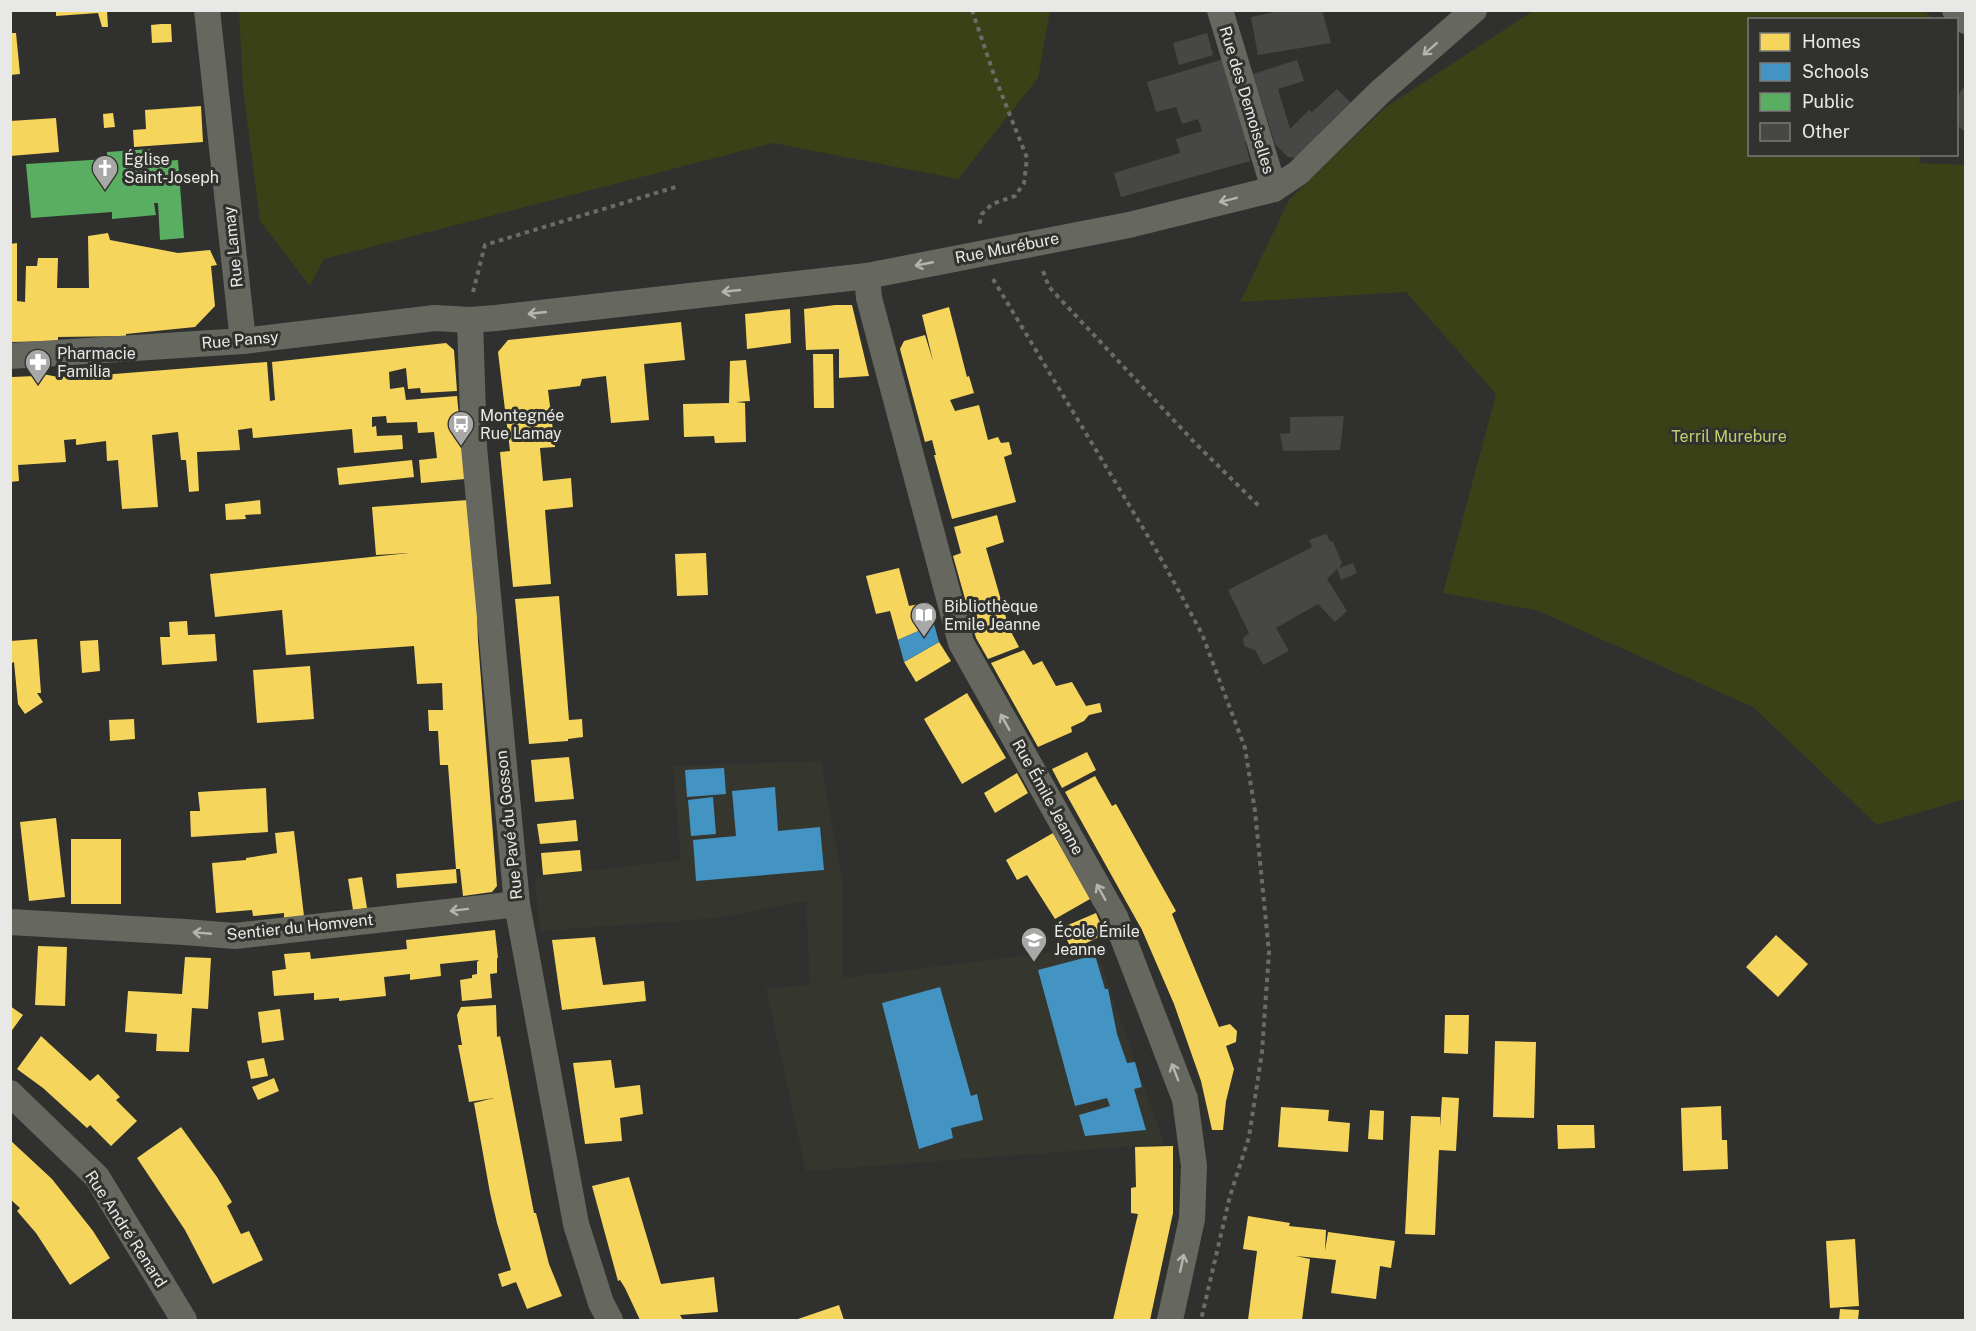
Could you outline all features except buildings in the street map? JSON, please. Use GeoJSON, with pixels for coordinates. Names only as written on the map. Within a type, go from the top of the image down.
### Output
{"type":"FeatureCollection","features":[{"type":"Feature","properties":{"kind":"street","name":"Rue Lamay"},"geometry":{"type":"LineString","coordinates":[[207,10],[243,341]]}},
{"type":"Feature","properties":{"kind":"street","name":"Rue des Demoiselles"},"geometry":{"type":"LineString","coordinates":[[1221,10],[1274,189]]}},
{"type":"Feature","properties":{"kind":"street","name":"Rue Murébure"},"geometry":{"type":"LineString","coordinates":[[470,320],[867,276],[1129,225],[1274,189],[1298,173],[1380,92],[1474,10]]}},
{"type":"Feature","properties":{"kind":"street"},"geometry":{"type":"LineString","coordinates":[[1955,10],[1965,21]]}},
{"type":"Feature","properties":{"kind":"street","name":"Rue Émile Jeanne"},"geometry":{"type":"LineString","coordinates":[[867,276],[869,298],[961,643],[1115,917],[1185,1099],[1194,1166],[1192,1220],[1170,1320]]}},
{"type":"Feature","properties":{"kind":"street","name":"Rue Pansy"},"geometry":{"type":"LineString","coordinates":[[10,356],[243,341],[435,318],[470,320]]}},
{"type":"Feature","properties":{"kind":"street","name":"Rue Pavé du Gosson"},"geometry":{"type":"LineString","coordinates":[[470,320],[474,447],[517,904],[576,1224],[601,1303],[610,1320]]}},
{"type":"Feature","properties":{"kind":"street","name":"Sentier du Homvent"},"geometry":{"type":"LineString","coordinates":[[10,922],[235,936],[517,904]]}},
{"type":"Feature","properties":{"kind":"street","name":"Rue André Renard"},"geometry":{"type":"LineString","coordinates":[[10,1092],[97,1177],[183,1320]]}},
{"type":"Feature","properties":{"kind":"path"},"geometry":{"type":"LineString","coordinates":[[972,10],[994,75],[1027,158],[1024,183],[1015,196],[992,204],[982,214],[979,227],[981,253],[993,280],[1155,548],[1202,634],[1245,748],[1255,811],[1269,952],[1262,1052],[1248,1137],[1230,1196],[1201,1320]]}},
{"type":"Feature","properties":{"kind":"path"},"geometry":{"type":"LineString","coordinates":[[473,294],[484,245],[679,186]]}},
{"type":"Feature","properties":{"kind":"path"},"geometry":{"type":"LineString","coordinates":[[1032,243],[1049,287],[1196,444],[1261,508]]}},
{"type":"Feature","properties":{"kind":"shaded area","name":"École Émile Jeanne"},"geometry":{"type":"Polygon","coordinates":[[[821,761],[843,886],[843,978],[1095,947],[1164,1144],[806,1171],[766,988],[810,985],[806,901],[718,918],[540,931],[535,877],[681,860],[673,766],[821,761]]]}},
{"type":"Feature","properties":{"kind":"green space"},"geometry":{"type":"Polygon","coordinates":[[[239,10],[1050,11],[1038,78],[958,179],[773,143],[324,259],[310,286],[260,221],[243,88],[239,10]]]}},
{"type":"Feature","properties":{"kind":"green space","name":"Terril Murebure"},"geometry":{"type":"Polygon","coordinates":[[[1923,10],[1933,18],[1748,18],[1748,156],[1920,156],[1919,163],[1965,165],[1965,799],[1877,825],[1753,707],[1536,610],[1443,593],[1496,394],[1406,292],[1240,302],[1289,200],[1386,107],[1533,11],[1923,10]]]}},
{"type":"Feature","properties":{"kind":"place","name":"Église Saint-Joseph"},"geometry":{"type":"Point","coordinates":[105,191]}},
{"type":"Feature","properties":{"kind":"place","name":"Pharmacie Familia"},"geometry":{"type":"Point","coordinates":[38,385]}},
{"type":"Feature","properties":{"kind":"place","name":"Montegnée Rue Lamay"},"geometry":{"type":"Point","coordinates":[461,447]}},
{"type":"Feature","properties":{"kind":"place","name":"Bibliothèque Emile Jeanne"},"geometry":{"type":"Point","coordinates":[924,638]}},
{"type":"Feature","properties":{"kind":"place","name":"École Émile Jeanne"},"geometry":{"type":"Point","coordinates":[1034,963]}}]}
